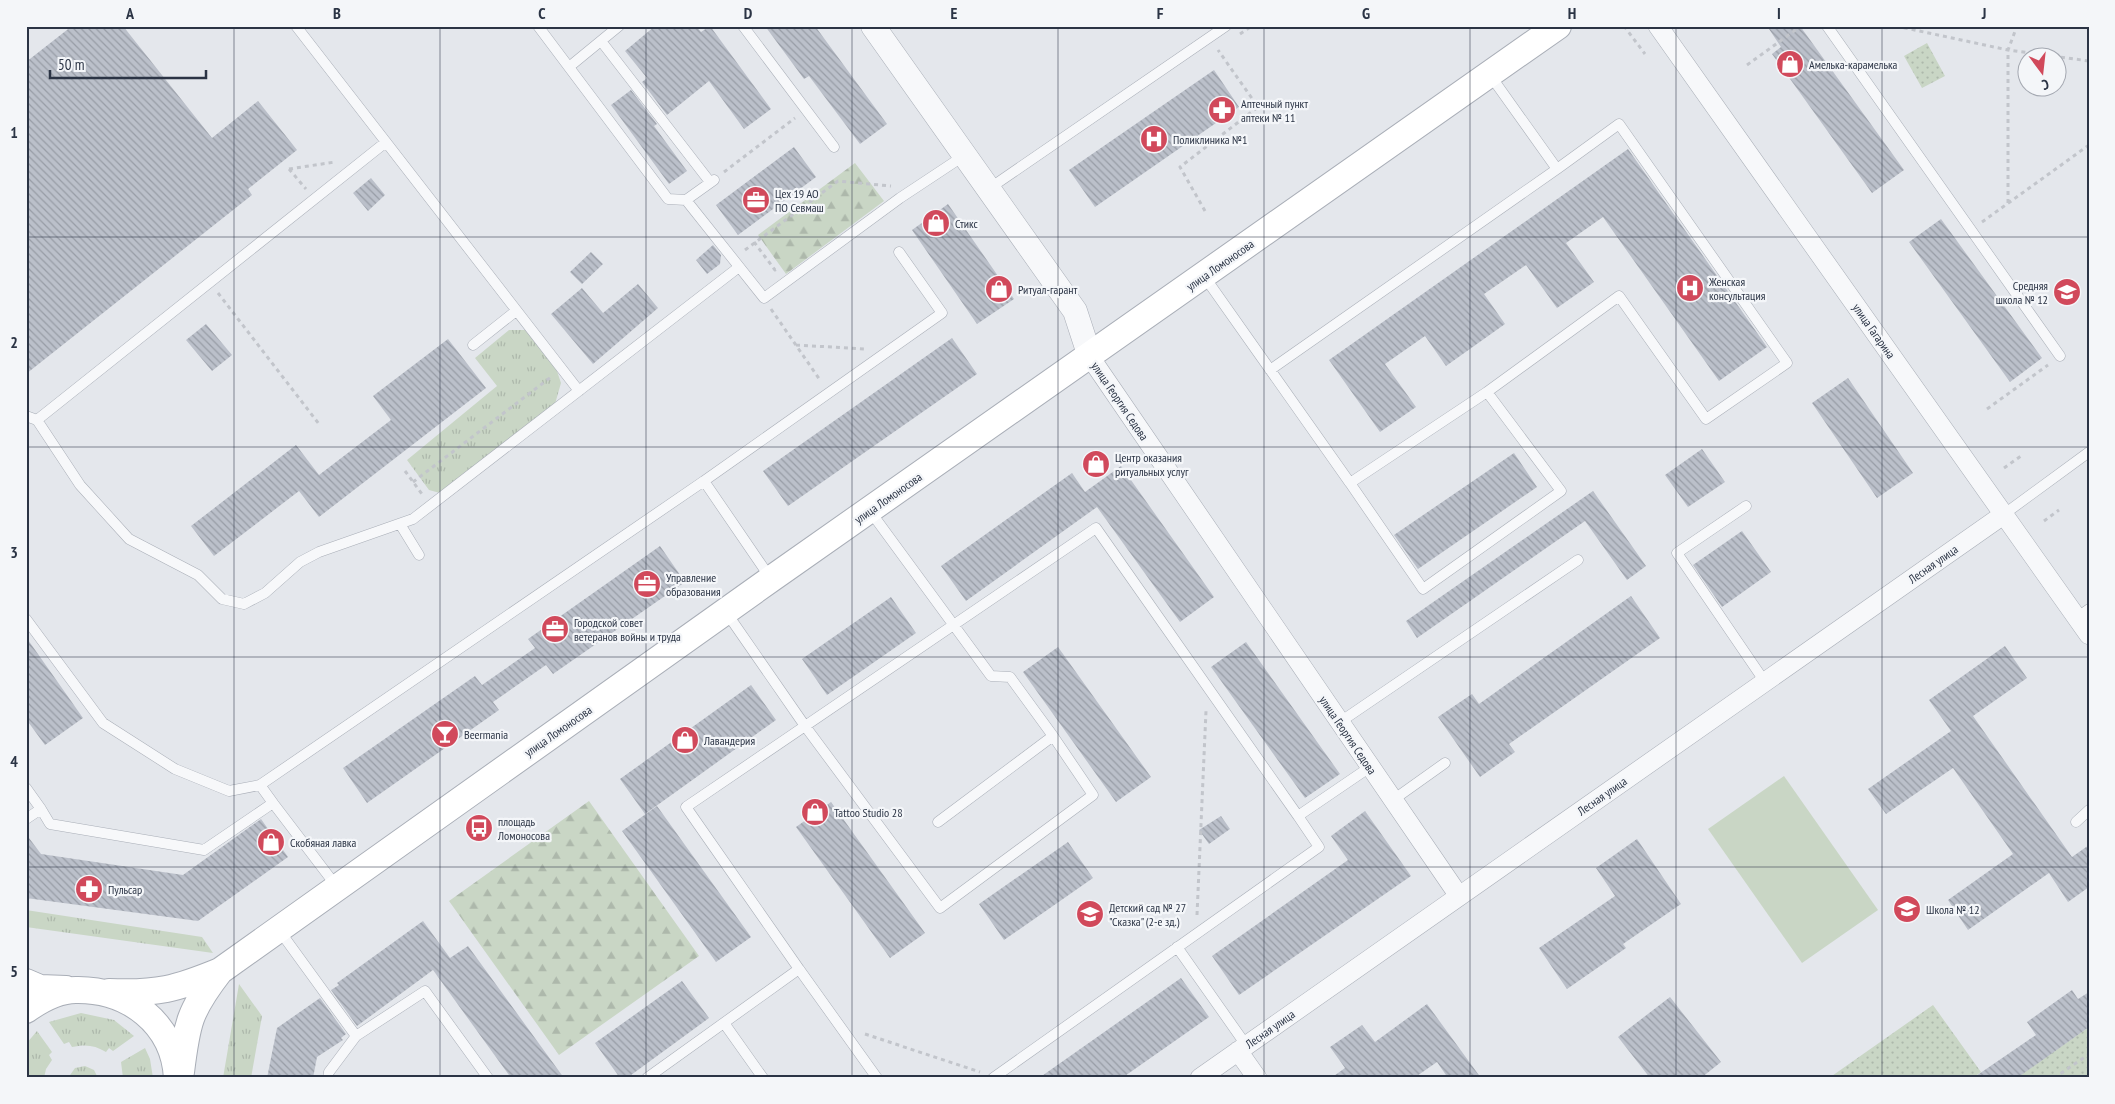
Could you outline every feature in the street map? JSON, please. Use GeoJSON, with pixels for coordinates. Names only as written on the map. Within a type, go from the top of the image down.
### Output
{"type":"FeatureCollection","features":[{"type":"Feature","properties":{"kind":"main road","name":"улица Ломоносова"},"geometry":{"type":"LineString","coordinates":[[220,971],[771,579],[1090,357],[1558,26]]}},
{"type":"Feature","properties":{"kind":"main road"},"geometry":{"type":"LineString","coordinates":[[26,982],[40,988],[147,993],[180,987],[220,971]]}},
{"type":"Feature","properties":{"kind":"main road"},"geometry":{"type":"LineString","coordinates":[[178,1078],[190,1016],[199,998],[220,971]]}},
{"type":"Feature","properties":{"kind":"main road"},"geometry":{"type":"LineString","coordinates":[[26,1010],[42,999],[74,990]]}},
{"type":"Feature","properties":{"kind":"main road"},"geometry":{"type":"LineString","coordinates":[[109,992],[137,1006],[162,1031],[176,1062],[178,1078]]}},
{"type":"Feature","properties":{"kind":"street","name":"улица Георгия Седова"},"geometry":{"type":"LineString","coordinates":[[873,26],[966,154],[1075,311],[1090,357],[1459,896]]}},
{"type":"Feature","properties":{"kind":"street","name":"улица Гагарина"},"geometry":{"type":"LineString","coordinates":[[1658,26],[2003,515],[2083,613],[2089,635]]}},
{"type":"Feature","properties":{"kind":"street","name":"Лесная улица"},"geometry":{"type":"LineString","coordinates":[[1200,1078],[2003,515]]}},
{"type":"Feature","properties":{"kind":"street"},"geometry":{"type":"LineString","coordinates":[[1242,1048],[1257,1078]]}},
{"type":"Feature","properties":{"kind":"lane"},"geometry":{"type":"LineString","coordinates":[[296,26],[578,391]]}},
{"type":"Feature","properties":{"kind":"lane"},"geometry":{"type":"LineString","coordinates":[[538,26],[668,199],[686,200],[712,181],[601,41]]}},
{"type":"Feature","properties":{"kind":"lane"},"geometry":{"type":"LineString","coordinates":[[569,67],[619,26]]}},
{"type":"Feature","properties":{"kind":"lane"},"geometry":{"type":"LineString","coordinates":[[743,26],[834,147]]}},
{"type":"Feature","properties":{"kind":"lane"},"geometry":{"type":"LineString","coordinates":[[990,188],[1226,26]]}},
{"type":"Feature","properties":{"kind":"lane"},"geometry":{"type":"LineString","coordinates":[[1828,27],[2060,356]]}},
{"type":"Feature","properties":{"kind":"lane"},"geometry":{"type":"LineString","coordinates":[[1490,74],[1556,168]]}},
{"type":"Feature","properties":{"kind":"lane"},"geometry":{"type":"LineString","coordinates":[[1270,370],[1619,124],[1787,362],[1706,419],[1619,296],[1487,392],[1350,483]]}},
{"type":"Feature","properties":{"kind":"lane"},"geometry":{"type":"LineString","coordinates":[[37,420],[386,142]]}},
{"type":"Feature","properties":{"kind":"lane"},"geometry":{"type":"LineString","coordinates":[[686,200],[764,298],[966,154]]}},
{"type":"Feature","properties":{"kind":"lane"},"geometry":{"type":"LineString","coordinates":[[26,619],[103,723],[175,769],[228,791],[260,785],[704,481],[942,313],[899,252]]}},
{"type":"Feature","properties":{"kind":"lane"},"geometry":{"type":"LineString","coordinates":[[26,416],[37,420],[80,485],[128,539],[198,575],[222,599],[244,604],[266,593],[300,562],[319,552],[413,519],[432,506],[736,263]]}},
{"type":"Feature","properties":{"kind":"lane"},"geometry":{"type":"LineString","coordinates":[[1204,276],[1423,589],[1561,491],[1487,392]]}},
{"type":"Feature","properties":{"kind":"lane"},"geometry":{"type":"LineString","coordinates":[[473,346],[516,311]]}},
{"type":"Feature","properties":{"kind":"lane"},"geometry":{"type":"LineString","coordinates":[[2003,515],[2089,452]]}},
{"type":"Feature","properties":{"kind":"lane"},"geometry":{"type":"LineString","coordinates":[[704,481],[771,579]]}},
{"type":"Feature","properties":{"kind":"lane"},"geometry":{"type":"LineString","coordinates":[[1746,506],[1677,553],[1765,682]]}},
{"type":"Feature","properties":{"kind":"lane"},"geometry":{"type":"LineString","coordinates":[[726,612],[805,726],[940,908],[1094,795],[1010,677],[991,676],[870,510]]}},
{"type":"Feature","properties":{"kind":"lane"},"geometry":{"type":"LineString","coordinates":[[400,524],[418,555]]}},
{"type":"Feature","properties":{"kind":"lane"},"geometry":{"type":"LineString","coordinates":[[876,1078],[798,970],[686,807],[1096,528],[1319,847],[994,1077]]}},
{"type":"Feature","properties":{"kind":"lane"},"geometry":{"type":"LineString","coordinates":[[1340,722],[1578,560]]}},
{"type":"Feature","properties":{"kind":"lane"},"geometry":{"type":"LineString","coordinates":[[938,822],[1053,736]]}},
{"type":"Feature","properties":{"kind":"lane"},"geometry":{"type":"LineString","coordinates":[[1393,800],[1445,764]]}},
{"type":"Feature","properties":{"kind":"lane"},"geometry":{"type":"LineString","coordinates":[[1298,816],[1370,767]]}},
{"type":"Feature","properties":{"kind":"lane"},"geometry":{"type":"LineString","coordinates":[[260,785],[338,888]]}},
{"type":"Feature","properties":{"kind":"lane"},"geometry":{"type":"LineString","coordinates":[[26,788],[50,824],[204,850],[273,803]]}},
{"type":"Feature","properties":{"kind":"lane"},"geometry":{"type":"LineString","coordinates":[[26,819],[41,809]]}},
{"type":"Feature","properties":{"kind":"lane"},"geometry":{"type":"LineString","coordinates":[[2076,822],[2089,810]]}},
{"type":"Feature","properties":{"kind":"lane"},"geometry":{"type":"LineString","coordinates":[[278,930],[356,1036]]}},
{"type":"Feature","properties":{"kind":"lane"},"geometry":{"type":"LineString","coordinates":[[1178,947],[1242,1048]]}},
{"type":"Feature","properties":{"kind":"lane"},"geometry":{"type":"LineString","coordinates":[[647,1078],[798,970]]}},
{"type":"Feature","properties":{"kind":"lane"},"geometry":{"type":"LineString","coordinates":[[328,1078],[329,1072],[356,1036],[425,991],[488,1078]]}},
{"type":"Feature","properties":{"kind":"lane"},"geometry":{"type":"LineString","coordinates":[[724,1023],[763,1078]]}},
{"type":"Feature","properties":{"kind":"path"},"geometry":{"type":"LineString","coordinates":[[1238,35],[1252,26]]}},
{"type":"Feature","properties":{"kind":"path"},"geometry":{"type":"LineString","coordinates":[[1624,26],[1645,54]]}},
{"type":"Feature","properties":{"kind":"path"},"geometry":{"type":"LineString","coordinates":[[1746,65],[1801,26]]}},
{"type":"Feature","properties":{"kind":"path"},"geometry":{"type":"LineString","coordinates":[[1896,26],[2008,50],[2089,61]]}},
{"type":"Feature","properties":{"kind":"path"},"geometry":{"type":"LineString","coordinates":[[2008,204],[2008,50],[2017,26]]}},
{"type":"Feature","properties":{"kind":"path"},"geometry":{"type":"LineString","coordinates":[[1204,211],[1180,167],[1258,107],[1217,48],[1224,44]]}},
{"type":"Feature","properties":{"kind":"path"},"geometry":{"type":"LineString","coordinates":[[712,181],[806,110]]}},
{"type":"Feature","properties":{"kind":"path"},"geometry":{"type":"LineString","coordinates":[[1971,230],[2089,145]]}},
{"type":"Feature","properties":{"kind":"path"},"geometry":{"type":"LineString","coordinates":[[314,199],[289,169],[366,157]]}},
{"type":"Feature","properties":{"kind":"path"},"geometry":{"type":"LineString","coordinates":[[883,192],[912,171],[921,185]]}},
{"type":"Feature","properties":{"kind":"path"},"geometry":{"type":"LineString","coordinates":[[736,263],[754,242],[838,181],[891,186]]}},
{"type":"Feature","properties":{"kind":"path"},"geometry":{"type":"LineString","coordinates":[[754,242],[775,270],[783,265]]}},
{"type":"Feature","properties":{"kind":"path"},"geometry":{"type":"LineString","coordinates":[[210,283],[319,424]]}},
{"type":"Feature","properties":{"kind":"path"},"geometry":{"type":"LineString","coordinates":[[764,298],[828,392]]}},
{"type":"Feature","properties":{"kind":"path"},"geometry":{"type":"LineString","coordinates":[[795,345],[889,350]]}},
{"type":"Feature","properties":{"kind":"path"},"geometry":{"type":"LineString","coordinates":[[1987,409],[2060,356]]}},
{"type":"Feature","properties":{"kind":"path"},"geometry":{"type":"LineString","coordinates":[[413,482],[562,369]]}},
{"type":"Feature","properties":{"kind":"path"},"geometry":{"type":"LineString","coordinates":[[2004,468],[2021,456]]}},
{"type":"Feature","properties":{"kind":"path"},"geometry":{"type":"LineString","coordinates":[[405,471],[432,506]]}},
{"type":"Feature","properties":{"kind":"path"},"geometry":{"type":"LineString","coordinates":[[2044,521],[2059,510]]}},
{"type":"Feature","properties":{"kind":"path"},"geometry":{"type":"LineString","coordinates":[[1196,934],[1207,686]]}},
{"type":"Feature","properties":{"kind":"path"},"geometry":{"type":"LineString","coordinates":[[839,1026],[994,1077]]}},
{"type":"Feature","properties":{"kind":"path"},"geometry":{"type":"LineString","coordinates":[[2054,1078],[2089,1054]]}},
{"type":"Feature","properties":{"kind":"green space"},"geometry":{"type":"Polygon","coordinates":[[[1927,43],[1945,76],[1922,88],[1904,56],[1927,43]]]}},
{"type":"Feature","properties":{"kind":"green space"},"geometry":{"type":"Polygon","coordinates":[[[855,163],[884,201],[786,274],[758,235],[855,163]]]}},
{"type":"Feature","properties":{"kind":"green space"},"geometry":{"type":"Polygon","coordinates":[[[509,330],[527,330],[556,368],[561,383],[555,404],[440,493],[429,490],[407,460],[497,386],[475,358],[509,330]]]}},
{"type":"Feature","properties":{"kind":"green space"},"geometry":{"type":"Polygon","coordinates":[[[1784,776],[1878,910],[1802,963],[1708,829],[1784,776]]]}},
{"type":"Feature","properties":{"kind":"green space"},"geometry":{"type":"Polygon","coordinates":[[[589,801],[699,956],[559,1055],[449,901],[589,801]]]}},
{"type":"Feature","properties":{"kind":"green space"},"geometry":{"type":"Polygon","coordinates":[[[26,910],[202,937],[213,953],[26,927],[26,910]]]}},
{"type":"Feature","properties":{"kind":"green space"},"geometry":{"type":"Polygon","coordinates":[[[239,984],[262,1016],[251,1078],[223,1078],[239,984]]]}},
{"type":"Feature","properties":{"kind":"green space"},"geometry":{"type":"Polygon","coordinates":[[[1933,1005],[1981,1072],[1973,1078],[1829,1078],[1933,1005]]]}},
{"type":"Feature","properties":{"kind":"green space"},"geometry":{"type":"Polygon","coordinates":[[[81,1013],[114,1020],[134,1036],[113,1051],[109,1048],[106,1052],[90,1046],[72,1047],[69,1042],[64,1044],[49,1022],[81,1013]]]}},
{"type":"Feature","properties":{"kind":"green space"},"geometry":{"type":"Polygon","coordinates":[[[2089,1027],[2089,1078],[2016,1078],[2089,1027]]]}},
{"type":"Feature","properties":{"kind":"green space"},"geometry":{"type":"Polygon","coordinates":[[[37,1031],[52,1052],[49,1055],[52,1060],[46,1069],[44,1078],[26,1078],[26,1044],[37,1031]]]}},
{"type":"Feature","properties":{"kind":"green space"},"geometry":{"type":"Polygon","coordinates":[[[145,1048],[150,1059],[153,1078],[123,1078],[121,1062],[145,1048]]]}},
{"type":"Feature","properties":{"kind":"green space"},"geometry":{"type":"Polygon","coordinates":[[[85,1066],[94,1070],[98,1078],[68,1078],[75,1068],[85,1066]]]}},
{"type":"Feature","properties":{"kind":"building"},"geometry":{"type":"Polygon","coordinates":[[[72,26],[123,26],[212,138],[258,101],[297,150],[248,189],[252,195],[26,374],[26,62],[72,26]]]}},
{"type":"Feature","properties":{"kind":"building"},"geometry":{"type":"Polygon","coordinates":[[[655,26],[696,26],[701,32],[710,26],[771,109],[744,129],[709,81],[667,115],[642,82],[647,78],[625,51],[655,26]]]}},
{"type":"Feature","properties":{"kind":"building"},"geometry":{"type":"Polygon","coordinates":[[[765,26],[815,26],[887,124],[860,144],[809,76],[804,79],[765,26]]]}},
{"type":"Feature","properties":{"kind":"building"},"geometry":{"type":"Polygon","coordinates":[[[1767,26],[1800,26],[1904,170],[1872,193],[1772,54],[1781,47],[1767,26]]]}},
{"type":"Feature","properties":{"kind":"building","name":"Поликлиника №1"},"geometry":{"type":"Polygon","coordinates":[[[1214,70],[1239,107],[1095,207],[1069,170],[1214,70]]]}},
{"type":"Feature","properties":{"kind":"building"},"geometry":{"type":"Polygon","coordinates":[[[631,90],[657,124],[654,126],[687,171],[669,184],[611,105],[631,90]]]}},
{"type":"Feature","properties":{"kind":"building"},"geometry":{"type":"Polygon","coordinates":[[[794,147],[816,177],[738,235],[716,205],[794,147]]]}},
{"type":"Feature","properties":{"kind":"building","name":"Женская консультация"},"geometry":{"type":"Polygon","coordinates":[[[1628,149],[1767,347],[1719,381],[1603,217],[1566,243],[1594,282],[1557,308],[1526,265],[1484,294],[1505,324],[1446,366],[1425,336],[1385,364],[1416,407],[1380,432],[1329,360],[1628,149]]]}},
{"type":"Feature","properties":{"kind":"building"},"geometry":{"type":"Polygon","coordinates":[[[371,178],[385,195],[368,211],[353,193],[371,178]]]}},
{"type":"Feature","properties":{"kind":"building"},"geometry":{"type":"Polygon","coordinates":[[[948,204],[1014,299],[977,324],[912,230],[948,204]]]}},
{"type":"Feature","properties":{"kind":"building"},"geometry":{"type":"Polygon","coordinates":[[[1941,219],[2042,358],[2010,382],[1909,242],[1941,219]]]}},
{"type":"Feature","properties":{"kind":"building"},"geometry":{"type":"Polygon","coordinates":[[[713,245],[721,255],[720,264],[707,274],[696,260],[713,245]]]}},
{"type":"Feature","properties":{"kind":"building"},"geometry":{"type":"Polygon","coordinates":[[[591,252],[603,264],[582,284],[570,272],[591,252]]]}},
{"type":"Feature","properties":{"kind":"building"},"geometry":{"type":"Polygon","coordinates":[[[638,284],[658,308],[593,364],[551,314],[582,288],[603,313],[638,284]]]}},
{"type":"Feature","properties":{"kind":"building"},"geometry":{"type":"Polygon","coordinates":[[[206,324],[232,355],[212,371],[186,340],[206,324]]]}},
{"type":"Feature","properties":{"kind":"building"},"geometry":{"type":"Polygon","coordinates":[[[952,338],[977,374],[788,506],[763,471],[952,338]]]}},
{"type":"Feature","properties":{"kind":"building"},"geometry":{"type":"Polygon","coordinates":[[[448,339],[486,388],[319,517],[299,491],[214,556],[191,526],[296,445],[319,475],[391,420],[373,396],[448,339]]]}},
{"type":"Feature","properties":{"kind":"building"},"geometry":{"type":"Polygon","coordinates":[[[1848,378],[1913,473],[1877,498],[1812,403],[1848,378]]]}},
{"type":"Feature","properties":{"kind":"building"},"geometry":{"type":"Polygon","coordinates":[[[1702,449],[1725,482],[1688,507],[1665,475],[1702,449]]]}},
{"type":"Feature","properties":{"kind":"building"},"geometry":{"type":"Polygon","coordinates":[[[1514,453],[1537,487],[1418,569],[1394,535],[1514,453]]]}},
{"type":"Feature","properties":{"kind":"building"},"geometry":{"type":"Polygon","coordinates":[[[1121,466],[1214,597],[1180,622],[1097,507],[966,601],[941,566],[1072,473],[1085,492],[1121,466]]]}},
{"type":"Feature","properties":{"kind":"building"},"geometry":{"type":"Polygon","coordinates":[[[1593,491],[1646,566],[1627,580],[1585,521],[1417,638],[1406,621],[1593,491]]]}},
{"type":"Feature","properties":{"kind":"building"},"geometry":{"type":"Polygon","coordinates":[[[1742,531],[1771,572],[1722,607],[1693,565],[1742,531]]]}},
{"type":"Feature","properties":{"kind":"building"},"geometry":{"type":"Polygon","coordinates":[[[660,546],[685,582],[553,674],[546,665],[493,702],[499,710],[367,803],[343,768],[475,676],[482,685],[535,648],[528,639],[660,546]]]}},
{"type":"Feature","properties":{"kind":"building"},"geometry":{"type":"Polygon","coordinates":[[[1631,596],[1660,638],[1509,744],[1515,752],[1480,777],[1438,717],[1472,694],[1479,704],[1631,596]]]}},
{"type":"Feature","properties":{"kind":"building"},"geometry":{"type":"Polygon","coordinates":[[[891,597],[916,633],[827,695],[802,659],[891,597]]]}},
{"type":"Feature","properties":{"kind":"building"},"geometry":{"type":"Polygon","coordinates":[[[26,637],[83,718],[45,745],[26,719],[26,637]]]}},
{"type":"Feature","properties":{"kind":"building"},"geometry":{"type":"Polygon","coordinates":[[[1246,642],[1340,774],[1305,798],[1211,667],[1246,642]]]}},
{"type":"Feature","properties":{"kind":"building"},"geometry":{"type":"Polygon","coordinates":[[[2005,646],[2027,678],[1973,716],[2072,857],[2089,845],[2089,887],[2068,902],[2049,873],[1968,930],[1948,900],[2013,854],[1953,768],[1886,814],[1868,789],[1951,731],[1929,700],[2005,646]]]}},
{"type":"Feature","properties":{"kind":"building"},"geometry":{"type":"Polygon","coordinates":[[[1058,647],[1151,777],[1116,802],[1023,672],[1058,647]]]}},
{"type":"Feature","properties":{"kind":"building"},"geometry":{"type":"Polygon","coordinates":[[[751,685],[776,720],[645,814],[620,779],[751,685]]]}},
{"type":"Feature","properties":{"kind":"building"},"geometry":{"type":"Polygon","coordinates":[[[831,802],[925,933],[890,958],[796,827],[831,802]]]}},
{"type":"Feature","properties":{"kind":"building"},"geometry":{"type":"Polygon","coordinates":[[[657,806],[751,937],[716,962],[622,831],[657,806]]]}},
{"type":"Feature","properties":{"kind":"building"},"geometry":{"type":"Polygon","coordinates":[[[1365,811],[1411,876],[1239,995],[1212,956],[1348,860],[1331,836],[1365,811]]]}},
{"type":"Feature","properties":{"kind":"building"},"geometry":{"type":"Polygon","coordinates":[[[1221,816],[1230,829],[1209,844],[1199,830],[1221,816]]]}},
{"type":"Feature","properties":{"kind":"building"},"geometry":{"type":"Polygon","coordinates":[[[261,819],[288,857],[198,921],[26,898],[26,834],[41,854],[183,875],[261,819]]]}},
{"type":"Feature","properties":{"kind":"building"},"geometry":{"type":"Polygon","coordinates":[[[1637,839],[1681,904],[1623,944],[1626,948],[1567,989],[1539,948],[1615,896],[1596,868],[1637,839]]]}},
{"type":"Feature","properties":{"kind":"building"},"geometry":{"type":"Polygon","coordinates":[[[1068,842],[1093,878],[1004,940],[979,904],[1068,842]]]}},
{"type":"Feature","properties":{"kind":"building"},"geometry":{"type":"Polygon","coordinates":[[[423,921],[450,958],[468,946],[564,1078],[511,1078],[433,970],[357,1026],[331,990],[339,985],[337,983],[423,921]]]}},
{"type":"Feature","properties":{"kind":"building"},"geometry":{"type":"Polygon","coordinates":[[[1181,978],[1209,1017],[1122,1078],[1039,1078],[1181,978]]]}},
{"type":"Feature","properties":{"kind":"building"},"geometry":{"type":"Polygon","coordinates":[[[682,981],[709,1018],[627,1078],[620,1078],[595,1043],[682,981]]]}},
{"type":"Feature","properties":{"kind":"building"},"geometry":{"type":"Polygon","coordinates":[[[2072,990],[2078,999],[2089,992],[2089,1027],[2017,1078],[1973,1078],[2036,1035],[2027,1022],[2072,990]]]}},
{"type":"Feature","properties":{"kind":"building"},"geometry":{"type":"Polygon","coordinates":[[[1670,997],[1721,1062],[1701,1078],[1650,1078],[1618,1037],[1670,997]]]}},
{"type":"Feature","properties":{"kind":"building"},"geometry":{"type":"Polygon","coordinates":[[[320,998],[346,1034],[341,1038],[343,1040],[317,1057],[313,1078],[267,1078],[277,1028],[320,998]]]}},
{"type":"Feature","properties":{"kind":"building"},"geometry":{"type":"Polygon","coordinates":[[[1427,1004],[1481,1078],[1448,1078],[1437,1062],[1414,1078],[1331,1078],[1345,1068],[1330,1047],[1362,1025],[1375,1042],[1427,1004]]]}},
{"type":"Feature","properties":{"kind":"place","name":"Амелька-карамелька"},"geometry":{"type":"Point","coordinates":[1790,64]}},
{"type":"Feature","properties":{"kind":"place","name":"Аптечный пункт аптеки № 11"},"geometry":{"type":"Point","coordinates":[1222,110]}},
{"type":"Feature","properties":{"kind":"place","name":"Поликлиника №1"},"geometry":{"type":"Point","coordinates":[1154,139]}},
{"type":"Feature","properties":{"kind":"place","name":"Цех 19 АО ПО Севмаш"},"geometry":{"type":"Point","coordinates":[756,200]}},
{"type":"Feature","properties":{"kind":"place","name":"Стикс"},"geometry":{"type":"Point","coordinates":[936,223]}},
{"type":"Feature","properties":{"kind":"place","name":"Женская консультация"},"geometry":{"type":"Point","coordinates":[1690,288]}},
{"type":"Feature","properties":{"kind":"place","name":"Ритуал-гарант"},"geometry":{"type":"Point","coordinates":[999,289]}},
{"type":"Feature","properties":{"kind":"place","name":"Средняя школа № 12"},"geometry":{"type":"Point","coordinates":[2067,292]}},
{"type":"Feature","properties":{"kind":"place","name":"Центр оказания ритуальных услуг"},"geometry":{"type":"Point","coordinates":[1096,464]}},
{"type":"Feature","properties":{"kind":"place","name":"Управление образования"},"geometry":{"type":"Point","coordinates":[647,584]}},
{"type":"Feature","properties":{"kind":"place","name":"Городской совет ветеранов войны и труда"},"geometry":{"type":"Point","coordinates":[555,629]}},
{"type":"Feature","properties":{"kind":"place","name":"Beermania"},"geometry":{"type":"Point","coordinates":[445,734]}},
{"type":"Feature","properties":{"kind":"place","name":"Лавандерия"},"geometry":{"type":"Point","coordinates":[685,740]}},
{"type":"Feature","properties":{"kind":"place","name":"Tattoo Studio 28"},"geometry":{"type":"Point","coordinates":[815,812]}},
{"type":"Feature","properties":{"kind":"place","name":"площадь Ломоносова"},"geometry":{"type":"Point","coordinates":[479,828]}},
{"type":"Feature","properties":{"kind":"place","name":"Скобяная лавка"},"geometry":{"type":"Point","coordinates":[271,842]}},
{"type":"Feature","properties":{"kind":"place","name":"Пульсар"},"geometry":{"type":"Point","coordinates":[89,889]}},
{"type":"Feature","properties":{"kind":"place","name":"Школа № 12"},"geometry":{"type":"Point","coordinates":[1907,909]}},
{"type":"Feature","properties":{"kind":"place","name":"Детский сад № 27 \"Сказка\" (2-е зд.)"},"geometry":{"type":"Point","coordinates":[1090,914]}}]}
